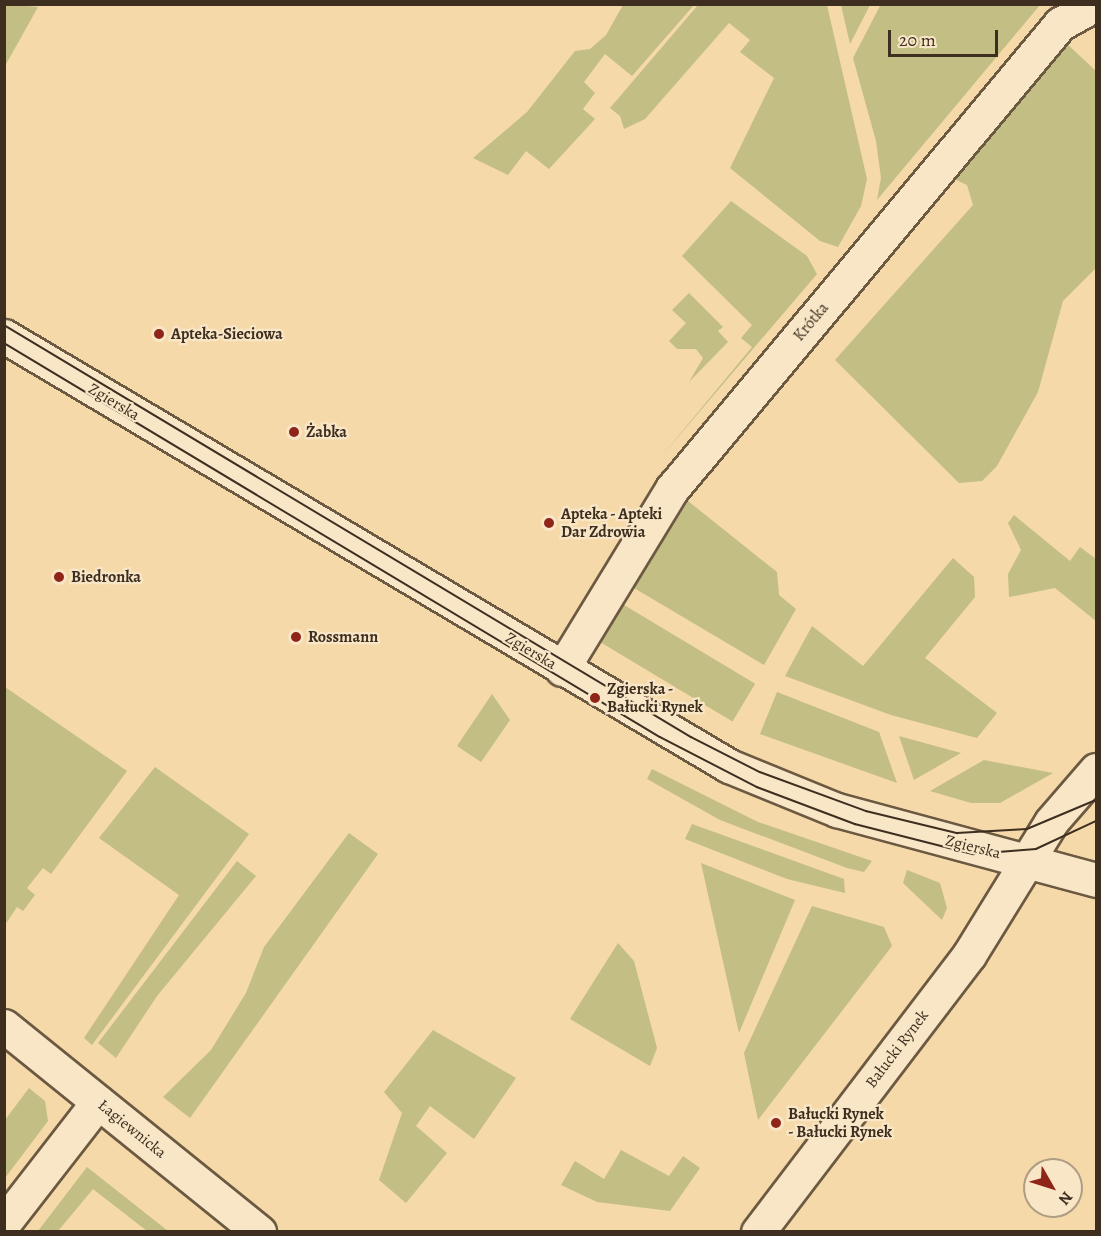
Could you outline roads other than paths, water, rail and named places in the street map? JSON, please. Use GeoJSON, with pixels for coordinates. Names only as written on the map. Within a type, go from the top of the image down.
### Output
{"type":"FeatureCollection","features":[{"type":"Feature","properties":{"kind":"street","name":"Krótka"},"geometry":{"type":"LineString","coordinates":[[562,669],[672,489],[1060,24],[1096,4]]}},
{"type":"Feature","properties":{"kind":"street","name":"Zgierska"},"geometry":{"type":"LineString","coordinates":[[4,336],[704,753],[769,784],[861,817],[1096,880]]}},
{"type":"Feature","properties":{"kind":"street","name":"Bałucki Rynek"},"geometry":{"type":"LineString","coordinates":[[758,1232],[969,955],[1029,862],[1051,822],[1096,770]]}},
{"type":"Feature","properties":{"kind":"street","name":"Łagiewnicka"},"geometry":{"type":"LineString","coordinates":[[4,1026],[259,1232]]}},
{"type":"Feature","properties":{"kind":"street"},"geometry":{"type":"LineString","coordinates":[[4,1223],[98,1102]]}},
{"type":"Feature","properties":{"kind":"tram line"},"geometry":{"type":"LineString","coordinates":[[4,325],[691,737],[760,772],[866,811],[957,833],[1027,829],[1096,800]]}},
{"type":"Feature","properties":{"kind":"tram line"},"geometry":{"type":"LineString","coordinates":[[4,343],[660,737],[757,787],[855,824],[973,854],[1036,849],[1096,821]]}},
{"type":"Feature","properties":{"kind":"place","name":"Apteka-Sieciowa"},"geometry":{"type":"Point","coordinates":[159,334]}},
{"type":"Feature","properties":{"kind":"place","name":"Żabka"},"geometry":{"type":"Point","coordinates":[294,432]}},
{"type":"Feature","properties":{"kind":"place","name":"Apteka - Apteki Dar Zdrowia"},"geometry":{"type":"Point","coordinates":[549,523]}},
{"type":"Feature","properties":{"kind":"place","name":"Biedronka"},"geometry":{"type":"Point","coordinates":[59,577]}},
{"type":"Feature","properties":{"kind":"place","name":"Rossmann"},"geometry":{"type":"Point","coordinates":[296,637]}},
{"type":"Feature","properties":{"kind":"place","name":"Zgierska - Bałucki Rynek"},"geometry":{"type":"Point","coordinates":[595,698]}},
{"type":"Feature","properties":{"kind":"place","name":"Bałucki Rynek - Bałucki Rynek"},"geometry":{"type":"Point","coordinates":[776,1123]}}]}
